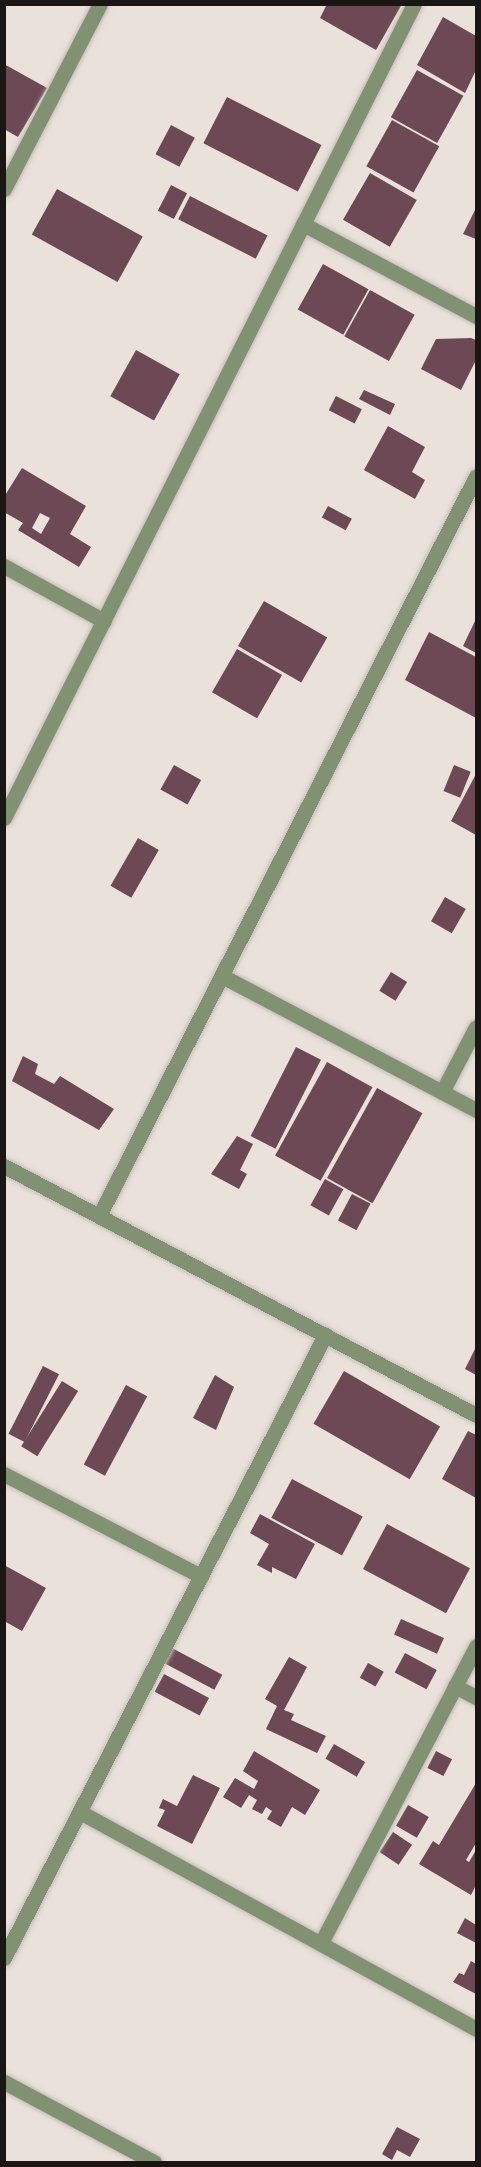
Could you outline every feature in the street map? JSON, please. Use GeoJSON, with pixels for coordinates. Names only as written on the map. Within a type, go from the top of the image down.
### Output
{"type":"FeatureCollection","features":[{"type":"Feature","properties":{"kind":"street"},"geometry":{"type":"LineString","coordinates":[[4,189],[100,4]]}},
{"type":"Feature","properties":{"kind":"street"},"geometry":{"type":"LineString","coordinates":[[4,818],[414,4]]}},
{"type":"Feature","properties":{"kind":"street"},"geometry":{"type":"LineString","coordinates":[[303,224],[477,316]]}},
{"type":"Feature","properties":{"kind":"street"},"geometry":{"type":"LineString","coordinates":[[99,1216],[477,476]]}},
{"type":"Feature","properties":{"kind":"street"},"geometry":{"type":"LineString","coordinates":[[4,566],[104,621]]}},
{"type":"Feature","properties":{"kind":"street"},"geometry":{"type":"LineString","coordinates":[[222,976],[477,1110]]}},
{"type":"Feature","properties":{"kind":"street"},"geometry":{"type":"LineString","coordinates":[[442,1092],[477,1027]]}},
{"type":"Feature","properties":{"kind":"street"},"geometry":{"type":"LineString","coordinates":[[4,1166],[477,1415]]}},
{"type":"Feature","properties":{"kind":"street"},"geometry":{"type":"LineString","coordinates":[[4,1958],[325,1335]]}},
{"type":"Feature","properties":{"kind":"street"},"geometry":{"type":"LineString","coordinates":[[4,1474],[201,1576]]}},
{"type":"Feature","properties":{"kind":"street"},"geometry":{"type":"LineString","coordinates":[[321,1943],[477,1646]]}},
{"type":"Feature","properties":{"kind":"street"},"geometry":{"type":"LineString","coordinates":[[455,1686],[477,1697]]}},
{"type":"Feature","properties":{"kind":"street"},"geometry":{"type":"LineString","coordinates":[[80,1812],[477,2029]]}},
{"type":"Feature","properties":{"kind":"street"},"geometry":{"type":"LineString","coordinates":[[4,2082],[154,2163]]}},
{"type":"Feature","properties":{"kind":"building"},"geometry":{"type":"Polygon","coordinates":[[[327,4],[402,4],[376,50],[320,18],[327,4]]]}},
{"type":"Feature","properties":{"kind":"building"},"geometry":{"type":"Polygon","coordinates":[[[443,17],[476,36],[476,70],[465,93],[417,65],[443,17]]]}},
{"type":"Feature","properties":{"kind":"building"},"geometry":{"type":"Polygon","coordinates":[[[4,64],[47,88],[18,137],[4,129],[4,64]]]}},
{"type":"Feature","properties":{"kind":"building"},"geometry":{"type":"Polygon","coordinates":[[[417,70],[463,96],[437,143],[391,117],[417,70]]]}},
{"type":"Feature","properties":{"kind":"building"},"geometry":{"type":"Polygon","coordinates":[[[227,97],[321,145],[298,191],[203,143],[227,97]]]}},
{"type":"Feature","properties":{"kind":"building"},"geometry":{"type":"Polygon","coordinates":[[[392,120],[439,146],[414,193],[366,166],[392,120]]]}},
{"type":"Feature","properties":{"kind":"building"},"geometry":{"type":"Polygon","coordinates":[[[171,125],[195,138],[179,167],[156,154],[171,125]]]}},
{"type":"Feature","properties":{"kind":"building"},"geometry":{"type":"Polygon","coordinates":[[[370,173],[417,200],[390,247],[343,220],[370,173]]]}},
{"type":"Feature","properties":{"kind":"building"},"geometry":{"type":"Polygon","coordinates":[[[171,185],[187,193],[174,219],[158,211],[171,185]]]}},
{"type":"Feature","properties":{"kind":"building"},"geometry":{"type":"Polygon","coordinates":[[[57,189],[143,237],[118,282],[32,234],[57,189]]]}},
{"type":"Feature","properties":{"kind":"building"},"geometry":{"type":"Polygon","coordinates":[[[190,196],[268,235],[256,259],[178,219],[190,196]]]}},
{"type":"Feature","properties":{"kind":"building"},"geometry":{"type":"Polygon","coordinates":[[[476,208],[476,239],[463,234],[476,208]]]}},
{"type":"Feature","properties":{"kind":"building"},"geometry":{"type":"Polygon","coordinates":[[[323,264],[368,289],[343,335],[298,309],[323,264]]]}},
{"type":"Feature","properties":{"kind":"building"},"geometry":{"type":"Polygon","coordinates":[[[370,290],[415,315],[389,361],[344,336],[370,290]]]}},
{"type":"Feature","properties":{"kind":"building"},"geometry":{"type":"Polygon","coordinates":[[[471,338],[476,340],[476,360],[461,390],[421,369],[436,339],[471,338]]]}},
{"type":"Feature","properties":{"kind":"building"},"geometry":{"type":"Polygon","coordinates":[[[136,350],[180,374],[154,421],[110,396],[136,350]]]}},
{"type":"Feature","properties":{"kind":"building"},"geometry":{"type":"Polygon","coordinates":[[[364,390],[395,404],[390,415],[359,399],[364,390]]]}},
{"type":"Feature","properties":{"kind":"building"},"geometry":{"type":"Polygon","coordinates":[[[336,396],[362,409],[355,423],[329,410],[336,396]]]}},
{"type":"Feature","properties":{"kind":"building"},"geometry":{"type":"Polygon","coordinates":[[[388,426],[425,447],[412,472],[425,480],[415,499],[364,470],[388,426]]]}},
{"type":"Feature","properties":{"kind":"building"},"geometry":{"type":"Polygon","coordinates":[[[22,468],[86,506],[70,534],[91,547],[79,567],[18,530],[23,523],[4,512],[4,497],[22,468]],[[40,513],[32,528],[41,534],[50,518],[40,513]]]}},
{"type":"Feature","properties":{"kind":"building"},"geometry":{"type":"Polygon","coordinates":[[[328,506],[352,519],[346,530],[322,517],[328,506]]]}},
{"type":"Feature","properties":{"kind":"building"},"geometry":{"type":"Polygon","coordinates":[[[264,601],[327,638],[301,683],[238,646],[264,601]]]}},
{"type":"Feature","properties":{"kind":"building"},"geometry":{"type":"Polygon","coordinates":[[[476,619],[476,653],[463,646],[476,619]]]}},
{"type":"Feature","properties":{"kind":"building"},"geometry":{"type":"Polygon","coordinates":[[[429,632],[476,657],[476,718],[405,680],[429,632]]]}},
{"type":"Feature","properties":{"kind":"building"},"geometry":{"type":"Polygon","coordinates":[[[237,649],[282,675],[257,718],[212,692],[237,649]]]}},
{"type":"Feature","properties":{"kind":"building"},"geometry":{"type":"Polygon","coordinates":[[[174,765],[201,780],[188,805],[160,789],[174,765]]]}},
{"type":"Feature","properties":{"kind":"building"},"geometry":{"type":"Polygon","coordinates":[[[454,765],[471,772],[460,798],[444,791],[454,765]]]}},
{"type":"Feature","properties":{"kind":"building"},"geometry":{"type":"Polygon","coordinates":[[[476,774],[476,835],[451,821],[476,774]]]}},
{"type":"Feature","properties":{"kind":"building"},"geometry":{"type":"Polygon","coordinates":[[[138,838],[159,850],[131,898],[110,886],[138,838]]]}},
{"type":"Feature","properties":{"kind":"building"},"geometry":{"type":"Polygon","coordinates":[[[445,897],[466,909],[452,933],[431,921],[445,897]]]}},
{"type":"Feature","properties":{"kind":"building"},"geometry":{"type":"Polygon","coordinates":[[[391,972],[407,982],[395,1001],[379,991],[391,972]]]}},
{"type":"Feature","properties":{"kind":"building"},"geometry":{"type":"Polygon","coordinates":[[[296,1047],[321,1060],[276,1149],[251,1136],[296,1047]]]}},
{"type":"Feature","properties":{"kind":"building"},"geometry":{"type":"Polygon","coordinates":[[[23,1056],[38,1064],[35,1074],[54,1084],[60,1076],[114,1109],[99,1130],[12,1081],[23,1056]]]}},
{"type":"Feature","properties":{"kind":"building"},"geometry":{"type":"Polygon","coordinates":[[[327,1062],[372,1087],[321,1181],[275,1156],[327,1062]]]}},
{"type":"Feature","properties":{"kind":"building"},"geometry":{"type":"Polygon","coordinates":[[[377,1088],[422,1113],[373,1203],[327,1178],[377,1088]]]}},
{"type":"Feature","properties":{"kind":"building"},"geometry":{"type":"Polygon","coordinates":[[[237,1136],[253,1144],[240,1170],[247,1174],[239,1189],[211,1174],[237,1136]]]}},
{"type":"Feature","properties":{"kind":"building"},"geometry":{"type":"Polygon","coordinates":[[[325,1179],[343,1189],[329,1215],[310,1205],[325,1179]]]}},
{"type":"Feature","properties":{"kind":"building"},"geometry":{"type":"Polygon","coordinates":[[[352,1194],[371,1204],[356,1230],[338,1220],[352,1194]]]}},
{"type":"Feature","properties":{"kind":"building"},"geometry":{"type":"Polygon","coordinates":[[[476,1347],[476,1375],[465,1369],[476,1347]]]}},
{"type":"Feature","properties":{"kind":"building"},"geometry":{"type":"Polygon","coordinates":[[[43,1366],[59,1374],[25,1442],[8,1434],[43,1366]]]}},
{"type":"Feature","properties":{"kind":"building"},"geometry":{"type":"Polygon","coordinates":[[[344,1371],[440,1426],[410,1479],[314,1424],[344,1371]]]}},
{"type":"Feature","properties":{"kind":"building"},"geometry":{"type":"Polygon","coordinates":[[[215,1375],[234,1387],[216,1430],[193,1418],[215,1375]]]}},
{"type":"Feature","properties":{"kind":"building"},"geometry":{"type":"Polygon","coordinates":[[[62,1381],[78,1391],[37,1456],[21,1446],[62,1381]]]}},
{"type":"Feature","properties":{"kind":"building"},"geometry":{"type":"Polygon","coordinates":[[[126,1385],[147,1396],[105,1476],[84,1464],[126,1385]]]}},
{"type":"Feature","properties":{"kind":"building"},"geometry":{"type":"Polygon","coordinates":[[[468,1431],[476,1435],[476,1498],[442,1479],[468,1431]]]}},
{"type":"Feature","properties":{"kind":"building"},"geometry":{"type":"Polygon","coordinates":[[[292,1479],[363,1517],[342,1555],[271,1518],[292,1479]]]}},
{"type":"Feature","properties":{"kind":"building"},"geometry":{"type":"Polygon","coordinates":[[[260,1514],[315,1544],[296,1579],[272,1567],[272,1573],[257,1565],[269,1544],[250,1533],[260,1514]]]}},
{"type":"Feature","properties":{"kind":"building"},"geometry":{"type":"Polygon","coordinates":[[[387,1524],[470,1568],[446,1613],[363,1569],[387,1524]]]}},
{"type":"Feature","properties":{"kind":"building"},"geometry":{"type":"Polygon","coordinates":[[[4,1565],[46,1588],[22,1631],[4,1621],[4,1565]]]}},
{"type":"Feature","properties":{"kind":"building"},"geometry":{"type":"Polygon","coordinates":[[[401,1619],[444,1638],[437,1654],[394,1635],[401,1619]]]}},
{"type":"Feature","properties":{"kind":"building"},"geometry":{"type":"Polygon","coordinates":[[[172,1648],[222,1675],[214,1690],[164,1663],[172,1648]]]}},
{"type":"Feature","properties":{"kind":"building"},"geometry":{"type":"Polygon","coordinates":[[[405,1653],[437,1670],[426,1689],[395,1672],[405,1653]]]}},
{"type":"Feature","properties":{"kind":"building"},"geometry":{"type":"Polygon","coordinates":[[[289,1657],[307,1667],[284,1710],[294,1714],[291,1720],[326,1736],[317,1753],[266,1729],[277,1706],[265,1699],[289,1657]]]}},
{"type":"Feature","properties":{"kind":"building"},"geometry":{"type":"Polygon","coordinates":[[[368,1663],[384,1672],[376,1687],[360,1678],[368,1663]]]}},
{"type":"Feature","properties":{"kind":"building"},"geometry":{"type":"Polygon","coordinates":[[[164,1674],[209,1698],[200,1716],[155,1692],[164,1674]]]}},
{"type":"Feature","properties":{"kind":"building"},"geometry":{"type":"Polygon","coordinates":[[[334,1744],[365,1762],[357,1777],[326,1759],[334,1744]]]}},
{"type":"Feature","properties":{"kind":"building"},"geometry":{"type":"Polygon","coordinates":[[[254,1751],[320,1790],[305,1815],[292,1807],[281,1827],[267,1819],[272,1811],[266,1807],[262,1814],[252,1809],[257,1800],[249,1795],[241,1808],[223,1797],[235,1778],[254,1789],[258,1781],[243,1771],[254,1751]]]}},
{"type":"Feature","properties":{"kind":"building"},"geometry":{"type":"Polygon","coordinates":[[[436,1751],[452,1759],[443,1776],[427,1768],[436,1751]]]}},
{"type":"Feature","properties":{"kind":"building"},"geometry":{"type":"Polygon","coordinates":[[[193,1775],[220,1788],[192,1844],[157,1826],[165,1810],[159,1808],[163,1799],[177,1806],[193,1775]]]}},
{"type":"Feature","properties":{"kind":"building"},"geometry":{"type":"Polygon","coordinates":[[[476,1783],[476,1843],[466,1860],[469,1862],[476,1850],[476,1885],[471,1895],[419,1864],[433,1841],[439,1845],[476,1783]]]}},
{"type":"Feature","properties":{"kind":"building"},"geometry":{"type":"Polygon","coordinates":[[[408,1805],[429,1817],[417,1838],[396,1826],[408,1805]]]}},
{"type":"Feature","properties":{"kind":"building"},"geometry":{"type":"Polygon","coordinates":[[[393,1832],[412,1845],[399,1865],[380,1852],[393,1832]]]}},
{"type":"Feature","properties":{"kind":"building"},"geometry":{"type":"Polygon","coordinates":[[[465,1918],[476,1925],[476,1943],[457,1933],[465,1918]]]}},
{"type":"Feature","properties":{"kind":"building"},"geometry":{"type":"Polygon","coordinates":[[[471,1961],[476,1964],[476,1994],[453,1982],[459,1973],[464,1975],[471,1961]]]}},
{"type":"Feature","properties":{"kind":"building"},"geometry":{"type":"Polygon","coordinates":[[[397,2127],[420,2139],[410,2157],[397,2150],[392,2160],[382,2154],[397,2127]]]}}]}
